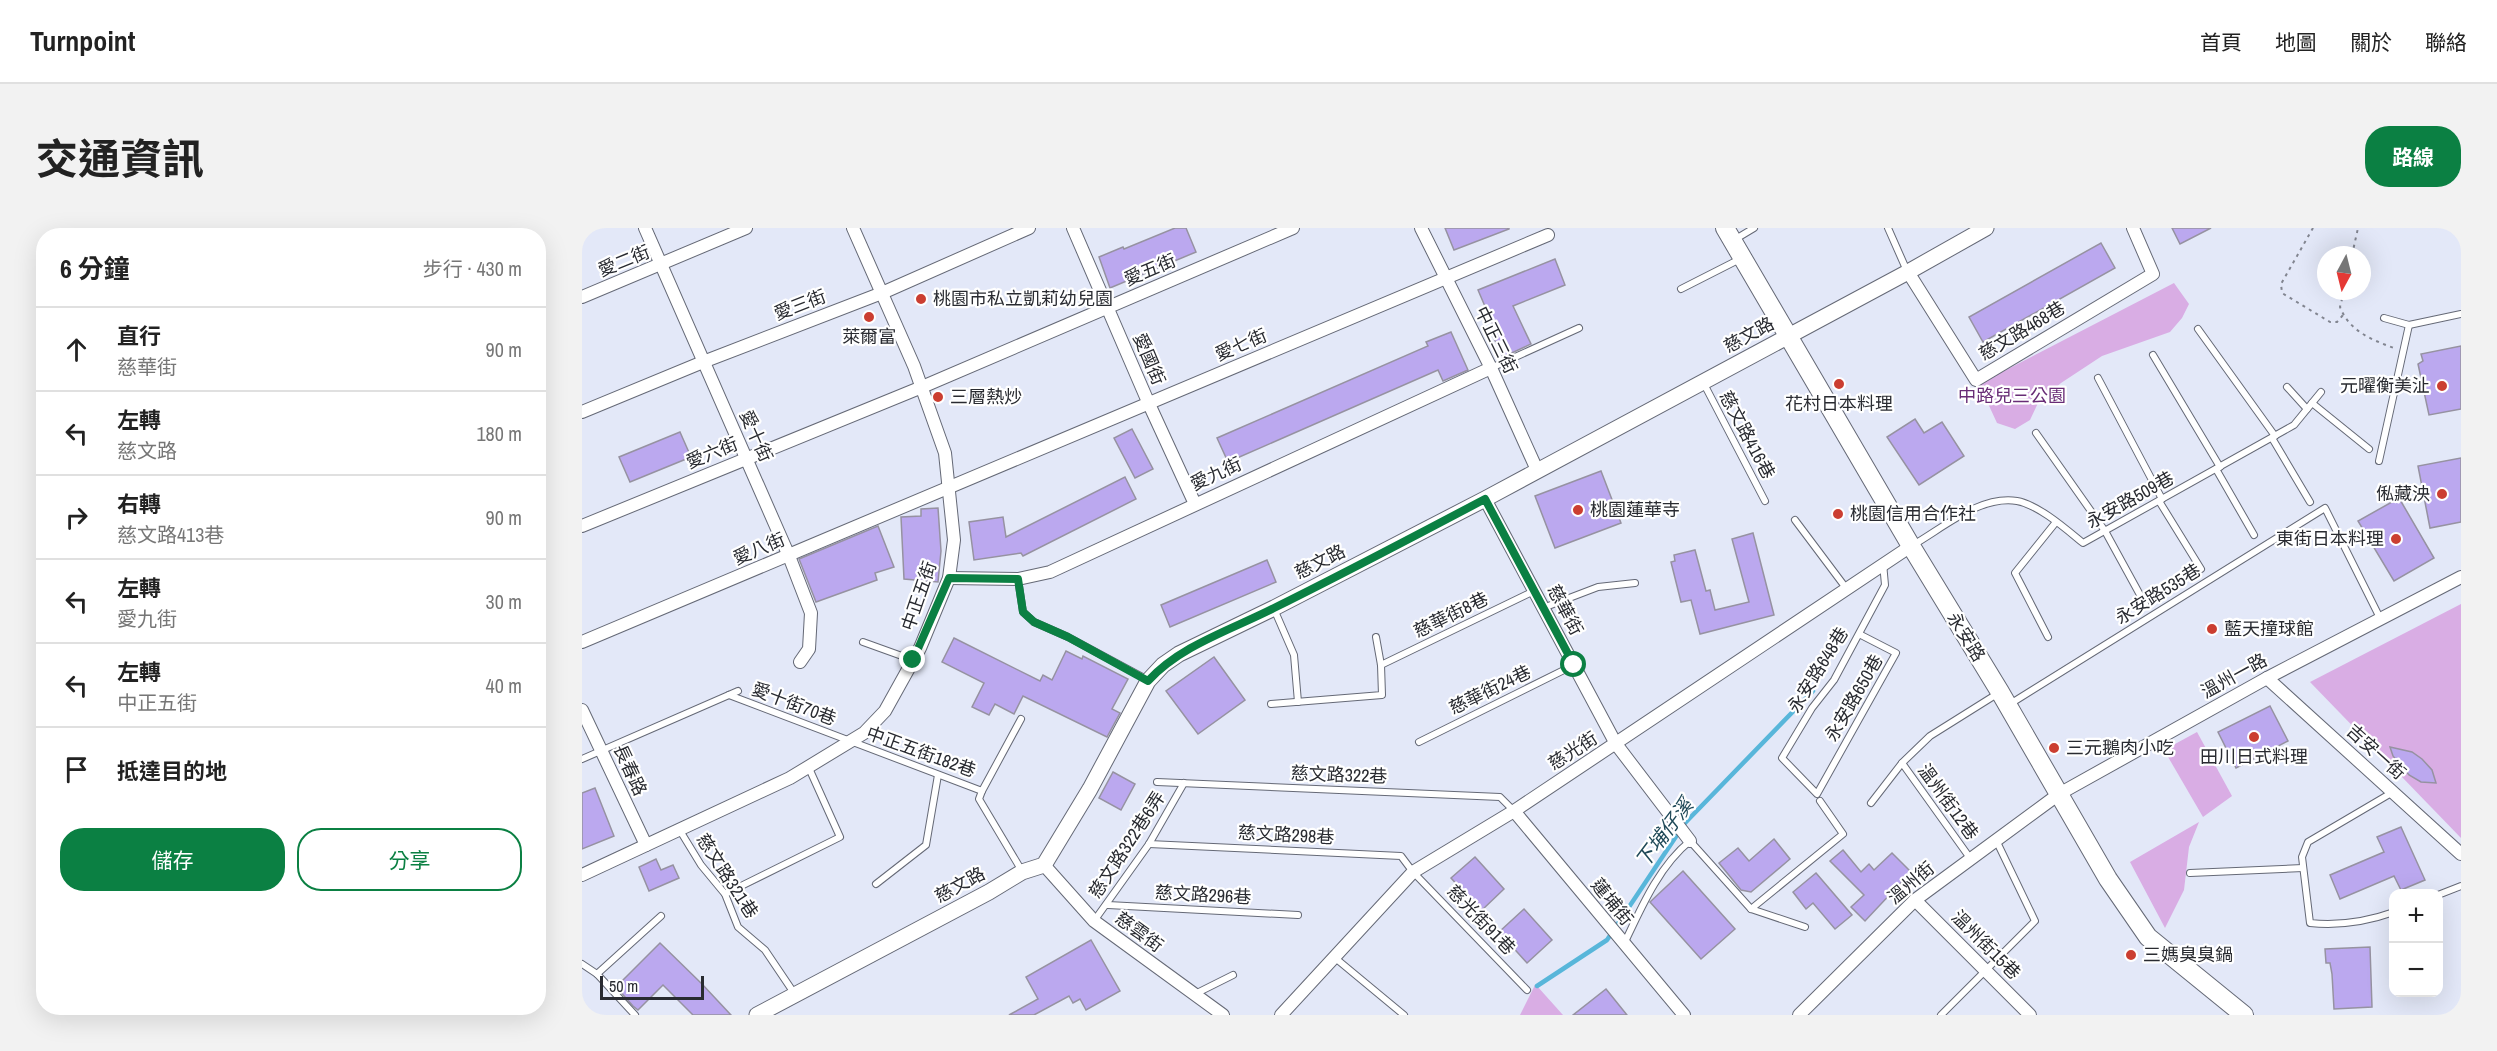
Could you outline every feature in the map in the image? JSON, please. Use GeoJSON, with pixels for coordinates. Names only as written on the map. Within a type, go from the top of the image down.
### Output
{"type":"FeatureCollection","features":[{"type":"Feature","properties":{"kind":"main road","name":"永安路"},"geometry":{"type":"LineString","coordinates":[[1728,234],[2108,879],[2148,938],[2242,1014]]}},
{"type":"Feature","properties":{"kind":"street","name":"愛十街"},"geometry":{"type":"LineString","coordinates":[[645,228],[789,556],[811,613],[809,649],[800,662]]}},
{"type":"Feature","properties":{"kind":"street","name":"愛二街"},"geometry":{"type":"LineString","coordinates":[[583,295],[661,265],[746,228]]}},
{"type":"Feature","properties":{"kind":"street","name":"中正五街"},"geometry":{"type":"LineString","coordinates":[[582,875],[790,778],[864,733],[885,711],[913,660],[949,578],[954,540],[945,453],[922,387],[853,228]]}},
{"type":"Feature","properties":{"kind":"street","name":"愛三街"},"geometry":{"type":"LineString","coordinates":[[582,412],[703,362],[882,293],[1029,228]]}},
{"type":"Feature","properties":{"kind":"street","name":"愛國街"},"geometry":{"type":"LineString","coordinates":[[1073,228],[1195,504]]}},
{"type":"Feature","properties":{"kind":"street","name":"中正三街"},"geometry":{"type":"LineString","coordinates":[[1421,228],[1491,368],[1537,470]]}},
{"type":"Feature","properties":{"kind":"street","name":"慈文路"},"geometry":{"type":"LineString","coordinates":[[760,1014],[989,892],[1022,872],[1044,866],[1090,789],[1148,681],[1163,665],[1179,654],[1274,608],[1485,499],[1986,228]]}},
{"type":"Feature","properties":{"kind":"street","name":"慈文路468巷"},"geometry":{"type":"LineString","coordinates":[[1908,272],[1976,380],[2153,274],[2133,228]]}},
{"type":"Feature","properties":{"kind":"street","name":"愛五街"},"geometry":{"type":"LineString","coordinates":[[922,387],[1286,229]]}},
{"type":"Feature","properties":{"kind":"street","name":"愛七街"},"geometry":{"type":"LineString","coordinates":[[949,489],[1548,235]]}},
{"type":"Feature","properties":{"kind":"street","name":"愛九街"},"geometry":{"type":"LineString","coordinates":[[949,578],[1018,579],[1050,572],[1491,368]]}},
{"type":"Feature","properties":{"kind":"street","name":"愛六街"},"geometry":{"type":"LineString","coordinates":[[582,526],[922,387]]}},
{"type":"Feature","properties":{"kind":"street","name":"愛八街"},"geometry":{"type":"LineString","coordinates":[[582,642],[949,489]]}},
{"type":"Feature","properties":{"kind":"street","name":"慈華街"},"geometry":{"type":"LineString","coordinates":[[1485,499],[1616,744],[1688,838]]}},
{"type":"Feature","properties":{"kind":"street","name":"慈光街"},"geometry":{"type":"LineString","coordinates":[[1281,1015],[1413,872],[1514,811],[1911,546]]}},
{"type":"Feature","properties":{"kind":"street","name":"溫州一路"},"geometry":{"type":"LineString","coordinates":[[2059,794],[2267,678],[2461,578]]}},
{"type":"Feature","properties":{"kind":"street","name":"吉安一街"},"geometry":{"type":"LineString","coordinates":[[2267,678],[2461,854]]}},
{"type":"Feature","properties":{"kind":"street","name":"長春路"},"geometry":{"type":"LineString","coordinates":[[582,710],[646,845]]}},
{"type":"Feature","properties":{"kind":"street","name":"溫州街"},"geometry":{"type":"LineString","coordinates":[[1799,1015],[1915,900],[2059,794]]}},
{"type":"Feature","properties":{"kind":"street","name":"蓮埔街"},"geometry":{"type":"LineString","coordinates":[[1514,811],[1683,1015]]}},
{"type":"Feature","properties":{"kind":"street","name":"慈雲街"},"geometry":{"type":"LineString","coordinates":[[1044,866],[1094,921],[1223,1015]]}},
{"type":"Feature","properties":{"kind":"street","name":"溫州街15巷"},"geometry":{"type":"LineString","coordinates":[[1915,900],[2030,1015]]}},
{"type":"Feature","properties":{"kind":"lane"},"geometry":{"type":"LineString","coordinates":[[1728,234],[1754,228]]}},
{"type":"Feature","properties":{"kind":"lane"},"geometry":{"type":"LineString","coordinates":[[1888,228],[1908,272]]}},
{"type":"Feature","properties":{"kind":"lane"},"geometry":{"type":"LineString","coordinates":[[1681,289],[1742,258]]}},
{"type":"Feature","properties":{"kind":"lane"},"geometry":{"type":"LineString","coordinates":[[2384,318],[2409,326],[2461,314]]}},
{"type":"Feature","properties":{"kind":"lane"},"geometry":{"type":"LineString","coordinates":[[2379,461],[2409,326]]}},
{"type":"Feature","properties":{"kind":"lane"},"geometry":{"type":"LineString","coordinates":[[1491,368],[1579,328]]}},
{"type":"Feature","properties":{"kind":"lane"},"geometry":{"type":"LineString","coordinates":[[2198,329],[2273,437],[2310,502]]}},
{"type":"Feature","properties":{"kind":"lane"},"geometry":{"type":"LineString","coordinates":[[2153,355],[2254,535]]}},
{"type":"Feature","properties":{"kind":"lane"},"geometry":{"type":"LineString","coordinates":[[2098,378],[2160,500],[2201,569]]}},
{"type":"Feature","properties":{"kind":"lane","name":"慈文路416巷"},"geometry":{"type":"LineString","coordinates":[[1703,382],[1765,501]]}},
{"type":"Feature","properties":{"kind":"lane"},"geometry":{"type":"LineString","coordinates":[[2287,387],[2307,410]]}},
{"type":"Feature","properties":{"kind":"lane","name":"永安路509巷"},"geometry":{"type":"LineString","coordinates":[[1911,546],[1977,507],[1995,501],[2019,501],[2056,522],[2083,543],[2294,425],[2321,392]]}},
{"type":"Feature","properties":{"kind":"lane"},"geometry":{"type":"LineString","coordinates":[[2312,403],[2369,449]]}},
{"type":"Feature","properties":{"kind":"lane"},"geometry":{"type":"LineString","coordinates":[[2036,433],[2105,531],[2145,604]]}},
{"type":"Feature","properties":{"kind":"lane","name":"永安路535巷"},"geometry":{"type":"LineString","coordinates":[[1871,803],[1902,763],[1930,736],[2004,699],[2325,508],[2380,618]]}},
{"type":"Feature","properties":{"kind":"lane"},"geometry":{"type":"LineString","coordinates":[[1796,520],[1846,588]]}},
{"type":"Feature","properties":{"kind":"lane"},"geometry":{"type":"LineString","coordinates":[[2048,637],[2015,573],[2056,522]]}},
{"type":"Feature","properties":{"kind":"lane","name":"永安路648巷"},"geometry":{"type":"LineString","coordinates":[[1817,794],[1782,758],[1812,708],[1834,680],[1885,585],[1883,563]]}},
{"type":"Feature","properties":{"kind":"lane"},"geometry":{"type":"LineString","coordinates":[[1018,579],[1023,612],[1034,622],[1068,637],[1148,681]]}},
{"type":"Feature","properties":{"kind":"lane"},"geometry":{"type":"LineString","coordinates":[[1543,609],[1598,587],[1635,583]]}},
{"type":"Feature","properties":{"kind":"lane","name":"慈華街8巷"},"geometry":{"type":"LineString","coordinates":[[1381,665],[1534,591]]}},
{"type":"Feature","properties":{"kind":"lane"},"geometry":{"type":"LineString","coordinates":[[1274,608],[1294,655],[1298,702]]}},
{"type":"Feature","properties":{"kind":"lane","name":"永安路650巷"},"geometry":{"type":"LineString","coordinates":[[1817,794],[1896,654],[1859,634]]}},
{"type":"Feature","properties":{"kind":"lane"},"geometry":{"type":"LineString","coordinates":[[1271,704],[1382,695],[1381,665],[1376,637]]}},
{"type":"Feature","properties":{"kind":"lane"},"geometry":{"type":"LineString","coordinates":[[863,642],[913,660]]}},
{"type":"Feature","properties":{"kind":"lane","name":"慈華街24巷"},"geometry":{"type":"LineString","coordinates":[[1419,742],[1574,665]]}},
{"type":"Feature","properties":{"kind":"lane"},"geometry":{"type":"LineString","coordinates":[[582,759],[738,691]]}},
{"type":"Feature","properties":{"kind":"lane","name":"愛十街70巷"},"geometry":{"type":"LineString","coordinates":[[729,695],[849,742]]}},
{"type":"Feature","properties":{"kind":"lane","name":"中正五街182巷"},"geometry":{"type":"LineString","coordinates":[[1021,719],[979,799],[1022,872]]}},
{"type":"Feature","properties":{"kind":"lane","name":"中正五街182巷"},"geometry":{"type":"LineString","coordinates":[[849,742],[982,791]]}},
{"type":"Feature","properties":{"kind":"lane","name":"溫州街12巷"},"geometry":{"type":"LineString","coordinates":[[1902,763],[1970,858]]}},
{"type":"Feature","properties":{"kind":"lane"},"geometry":{"type":"LineString","coordinates":[[724,894],[840,837],[808,766]]}},
{"type":"Feature","properties":{"kind":"lane"},"geometry":{"type":"LineString","coordinates":[[876,884],[926,845],[938,775]]}},
{"type":"Feature","properties":{"kind":"lane","name":"慈文路322巷"},"geometry":{"type":"LineString","coordinates":[[1156,782],[1500,797],[1514,811]]}},
{"type":"Feature","properties":{"kind":"lane","name":"慈文路322巷6弄"},"geometry":{"type":"LineString","coordinates":[[1094,921],[1108,905],[1149,844],[1184,783]]}},
{"type":"Feature","properties":{"kind":"lane"},"geometry":{"type":"LineString","coordinates":[[2389,914],[2336,926],[2310,923],[2302,857],[2308,843],[2394,792]]}},
{"type":"Feature","properties":{"kind":"lane"},"geometry":{"type":"LineString","coordinates":[[1751,909],[1843,834],[1820,801]]}},
{"type":"Feature","properties":{"kind":"lane","name":"慈文路321巷"},"geometry":{"type":"LineString","coordinates":[[679,829],[701,865],[724,894],[738,927],[765,950],[795,995]]}},
{"type":"Feature","properties":{"kind":"lane"},"geometry":{"type":"LineString","coordinates":[[1621,940],[1643,903],[1688,838],[1751,909],[1806,927]]}},
{"type":"Feature","properties":{"kind":"lane"},"geometry":{"type":"LineString","coordinates":[[1941,1015],[2035,921],[1996,840]]}},
{"type":"Feature","properties":{"kind":"lane","name":"慈文路298巷"},"geometry":{"type":"LineString","coordinates":[[1149,844],[1401,856],[1413,872]]}},
{"type":"Feature","properties":{"kind":"lane"},"geometry":{"type":"LineString","coordinates":[[2190,873],[2303,868]]}},
{"type":"Feature","properties":{"kind":"lane","name":"慈光街91巷"},"geometry":{"type":"LineString","coordinates":[[1413,872],[1527,990]]}},
{"type":"Feature","properties":{"kind":"lane"},"geometry":{"type":"LineString","coordinates":[[2443,893],[2461,886]]}},
{"type":"Feature","properties":{"kind":"lane","name":"慈文路296巷"},"geometry":{"type":"LineString","coordinates":[[1108,905],[1298,915]]}},
{"type":"Feature","properties":{"kind":"lane"},"geometry":{"type":"LineString","coordinates":[[597,974],[661,916]]}},
{"type":"Feature","properties":{"kind":"lane"},"geometry":{"type":"LineString","coordinates":[[1334,957],[1404,1015]]}},
{"type":"Feature","properties":{"kind":"lane"},"geometry":{"type":"LineString","coordinates":[[582,964],[597,974],[635,1015]]}},
{"type":"Feature","properties":{"kind":"lane"},"geometry":{"type":"LineString","coordinates":[[1195,994],[1233,975]]}},
{"type":"Feature","properties":{"kind":"path"},"geometry":{"type":"LineString","coordinates":[[2313,228],[2281,285],[2282,293],[2330,322],[2337,322],[2343,315]]}},
{"type":"Feature","properties":{"kind":"path"},"geometry":{"type":"LineString","coordinates":[[2354,246],[2358,228]]}},
{"type":"Feature","properties":{"kind":"path"},"geometry":{"type":"LineString","coordinates":[[2342,300],[2340,307],[2343,315],[2367,338],[2403,351]]}},
{"type":"Feature","properties":{"kind":"green space","name":"中路兒三公園"},"geometry":{"type":"Polygon","coordinates":[[[2174,283],[2189,304],[2182,318],[2170,332],[2102,356],[2061,383],[2038,403],[2030,420],[2015,429],[1997,423],[1979,384],[2174,283]]]}},
{"type":"Feature","properties":{"kind":"green space"},"geometry":{"type":"Polygon","coordinates":[[[2461,604],[2461,838],[2310,682],[2461,604]]]}},
{"type":"Feature","properties":{"kind":"green space"},"geometry":{"type":"Polygon","coordinates":[[[2197,732],[2232,796],[2203,817],[2164,750],[2197,732]]]}},
{"type":"Feature","properties":{"kind":"green space"},"geometry":{"type":"Polygon","coordinates":[[[2199,822],[2189,847],[2184,890],[2165,928],[2130,862],[2199,822]]]}},
{"type":"Feature","properties":{"kind":"green space"},"geometry":{"type":"Polygon","coordinates":[[[1535,985],[1537,986],[1563,1015],[1520,1015],[1535,985]]]}},
{"type":"Feature","properties":{"kind":"building"},"geometry":{"type":"Polygon","coordinates":[[[1175,228],[1186,228],[1196,252],[1110,288],[1099,257],[1175,228]]]}},
{"type":"Feature","properties":{"kind":"building"},"geometry":{"type":"Polygon","coordinates":[[[1445,228],[1509,228],[1509,229],[1454,250],[1445,228]]]}},
{"type":"Feature","properties":{"kind":"building"},"geometry":{"type":"Polygon","coordinates":[[[2172,228],[2211,228],[2180,244],[2172,228]]]}},
{"type":"Feature","properties":{"kind":"building"},"geometry":{"type":"Polygon","coordinates":[[[2101,243],[2115,268],[1983,342],[1969,317],[2101,243]]]}},
{"type":"Feature","properties":{"kind":"building"},"geometry":{"type":"Polygon","coordinates":[[[1555,259],[1565,285],[1513,306],[1531,344],[1503,357],[1491,332],[1495,330],[1478,290],[1555,259]]]}},
{"type":"Feature","properties":{"kind":"building"},"geometry":{"type":"Polygon","coordinates":[[[1451,332],[1468,370],[1443,381],[1438,370],[1228,462],[1217,438],[1428,346],[1426,342],[1451,332]]]}},
{"type":"Feature","properties":{"kind":"building","name":"元曜衡美沚"},"geometry":{"type":"Polygon","coordinates":[[[2461,346],[2461,409],[2429,415],[2418,364],[2423,361],[2421,354],[2461,346]]]}},
{"type":"Feature","properties":{"kind":"building"},"geometry":{"type":"Polygon","coordinates":[[[1915,419],[1924,433],[1942,422],[1964,456],[1919,485],[1887,437],[1915,419]]]}},
{"type":"Feature","properties":{"kind":"building"},"geometry":{"type":"Polygon","coordinates":[[[1132,429],[1153,469],[1135,478],[1114,438],[1132,429]]]}},
{"type":"Feature","properties":{"kind":"building"},"geometry":{"type":"Polygon","coordinates":[[[680,432],[691,457],[630,482],[619,457],[680,432]]]}},
{"type":"Feature","properties":{"kind":"building","name":"俬藏泱"},"geometry":{"type":"Polygon","coordinates":[[[2461,458],[2461,522],[2430,528],[2418,466],[2461,458]]]}},
{"type":"Feature","properties":{"kind":"building","name":"桃園蓮華寺"},"geometry":{"type":"Polygon","coordinates":[[[1601,471],[1621,523],[1555,548],[1535,496],[1601,471]]]}},
{"type":"Feature","properties":{"kind":"building"},"geometry":{"type":"Polygon","coordinates":[[[1125,477],[1136,499],[1023,556],[1021,553],[974,560],[969,522],[1003,517],[1006,537],[1125,477]]]}},
{"type":"Feature","properties":{"kind":"building","name":"東街日本料理"},"geometry":{"type":"Polygon","coordinates":[[[2399,498],[2434,558],[2394,581],[2358,521],[2399,498]]]}},
{"type":"Feature","properties":{"kind":"building"},"geometry":{"type":"Polygon","coordinates":[[[938,508],[941,551],[938,582],[904,579],[901,517],[921,516],[921,509],[938,508]]]}},
{"type":"Feature","properties":{"kind":"building"},"geometry":{"type":"Polygon","coordinates":[[[878,526],[894,567],[875,573],[877,580],[816,602],[799,559],[878,526]]]}},
{"type":"Feature","properties":{"kind":"building"},"geometry":{"type":"Polygon","coordinates":[[[1753,533],[1774,615],[1700,634],[1691,600],[1681,602],[1671,562],[1675,561],[1674,555],[1695,550],[1706,591],[1710,590],[1715,610],[1749,602],[1732,539],[1753,533]]]}},
{"type":"Feature","properties":{"kind":"building"},"geometry":{"type":"Polygon","coordinates":[[[1267,560],[1276,582],[1170,627],[1161,605],[1267,560]]]}},
{"type":"Feature","properties":{"kind":"building"},"geometry":{"type":"Polygon","coordinates":[[[954,638],[1040,681],[1043,675],[1052,680],[1066,651],[1082,659],[1083,656],[1128,679],[1112,709],[1120,713],[1107,737],[1023,696],[1014,714],[995,704],[989,715],[972,707],[984,683],[942,662],[954,638]]]}},
{"type":"Feature","properties":{"kind":"building"},"geometry":{"type":"Polygon","coordinates":[[[1214,657],[1245,700],[1198,734],[1166,691],[1214,657]]]}},
{"type":"Feature","properties":{"kind":"building"},"geometry":{"type":"Polygon","coordinates":[[[2270,706],[2288,741],[2236,768],[2218,732],[2270,706]]]}},
{"type":"Feature","properties":{"kind":"building"},"geometry":{"type":"Polygon","coordinates":[[[2390,747],[2412,752],[2422,759],[2432,770],[2436,783],[2421,782],[2409,775],[2393,756],[2390,747]]]}},
{"type":"Feature","properties":{"kind":"building"},"geometry":{"type":"Polygon","coordinates":[[[1113,772],[1135,784],[1121,810],[1099,798],[1113,772]]]}},
{"type":"Feature","properties":{"kind":"building"},"geometry":{"type":"Polygon","coordinates":[[[595,788],[614,836],[582,849],[582,793],[595,788]]]}},
{"type":"Feature","properties":{"kind":"building"},"geometry":{"type":"Polygon","coordinates":[[[2401,827],[2425,880],[2400,889],[2394,876],[2340,899],[2330,875],[2384,852],[2377,837],[2401,827]]]}},
{"type":"Feature","properties":{"kind":"building"},"geometry":{"type":"Polygon","coordinates":[[[1774,839],[1790,859],[1751,892],[1741,890],[1719,863],[1738,848],[1749,861],[1774,839]]]}},
{"type":"Feature","properties":{"kind":"building"},"geometry":{"type":"Polygon","coordinates":[[[1843,850],[1861,872],[1869,864],[1874,870],[1892,853],[1911,872],[1865,921],[1851,907],[1864,895],[1830,861],[1843,850]]]}},
{"type":"Feature","properties":{"kind":"building"},"geometry":{"type":"Polygon","coordinates":[[[1475,857],[1504,889],[1481,911],[1451,878],[1475,857]]]}},
{"type":"Feature","properties":{"kind":"building"},"geometry":{"type":"Polygon","coordinates":[[[656,859],[661,870],[673,865],[679,878],[649,891],[639,867],[656,859]]]}},
{"type":"Feature","properties":{"kind":"building"},"geometry":{"type":"Polygon","coordinates":[[[1683,871],[1735,929],[1701,959],[1650,902],[1683,871]]]}},
{"type":"Feature","properties":{"kind":"building"},"geometry":{"type":"Polygon","coordinates":[[[1816,873],[1852,915],[1835,929],[1813,903],[1806,909],[1793,892],[1816,873]]]}},
{"type":"Feature","properties":{"kind":"building"},"geometry":{"type":"Polygon","coordinates":[[[1524,909],[1552,940],[1527,963],[1499,932],[1524,909]]]}},
{"type":"Feature","properties":{"kind":"building"},"geometry":{"type":"Polygon","coordinates":[[[1091,940],[1120,991],[1086,1010],[1080,999],[1073,1003],[1069,996],[1034,1015],[1009,1015],[1038,999],[1026,977],[1091,940]]]}},
{"type":"Feature","properties":{"kind":"building"},"geometry":{"type":"Polygon","coordinates":[[[660,943],[731,1015],[693,1015],[663,985],[638,1010],[633,1006],[616,987],[660,943]]]}},
{"type":"Feature","properties":{"kind":"building"},"geometry":{"type":"Polygon","coordinates":[[[2370,947],[2372,1007],[2334,1009],[2332,974],[2330,963],[2326,963],[2325,949],[2370,947]]]}},
{"type":"Feature","properties":{"kind":"building"},"geometry":{"type":"Polygon","coordinates":[[[1606,989],[1627,1015],[1573,1015],[1606,989]]]}},
{"type":"Feature","properties":{"kind":"waterway","name":"下埔仔溪"},"geometry":{"type":"LineString","coordinates":[[1537,986],[1607,940],[1685,823],[1813,691]]}},
{"type":"Feature","properties":{"kind":"place","name":"桃園市私立凱莉幼兒園"},"geometry":{"type":"Point","coordinates":[921,299]}},
{"type":"Feature","properties":{"kind":"place","name":"萊爾富"},"geometry":{"type":"Point","coordinates":[869,317]}},
{"type":"Feature","properties":{"kind":"place","name":"花村日本料理"},"geometry":{"type":"Point","coordinates":[1839,384]}},
{"type":"Feature","properties":{"kind":"place","name":"元曜衡美沚"},"geometry":{"type":"Point","coordinates":[2442,386]}},
{"type":"Feature","properties":{"kind":"place","name":"三層熱炒"},"geometry":{"type":"Point","coordinates":[938,397]}},
{"type":"Feature","properties":{"kind":"place","name":"俬藏泱"},"geometry":{"type":"Point","coordinates":[2442,494]}},
{"type":"Feature","properties":{"kind":"place","name":"桃園蓮華寺"},"geometry":{"type":"Point","coordinates":[1578,510]}},
{"type":"Feature","properties":{"kind":"place","name":"桃園信用合作社"},"geometry":{"type":"Point","coordinates":[1838,514]}},
{"type":"Feature","properties":{"kind":"place","name":"東街日本料理"},"geometry":{"type":"Point","coordinates":[2396,539]}},
{"type":"Feature","properties":{"kind":"place","name":"藍天撞球館"},"geometry":{"type":"Point","coordinates":[2212,629]}},
{"type":"Feature","properties":{"kind":"place","name":"田川日式料理"},"geometry":{"type":"Point","coordinates":[2254,737]}},
{"type":"Feature","properties":{"kind":"place","name":"三元鵝肉小吃"},"geometry":{"type":"Point","coordinates":[2054,748]}},
{"type":"Feature","properties":{"kind":"place","name":"三媽臭臭鍋"},"geometry":{"type":"Point","coordinates":[2131,955]}},
{"type":"Feature","properties":{"kind":"route"},"geometry":{"type":"LineString","coordinates":[[913,660],[949,578],[1018,579],[1023,612],[1034,622],[1068,637],[1148,681],[1163,665],[1179,654],[1274,608],[1485,499],[1574,665]]}}]}
